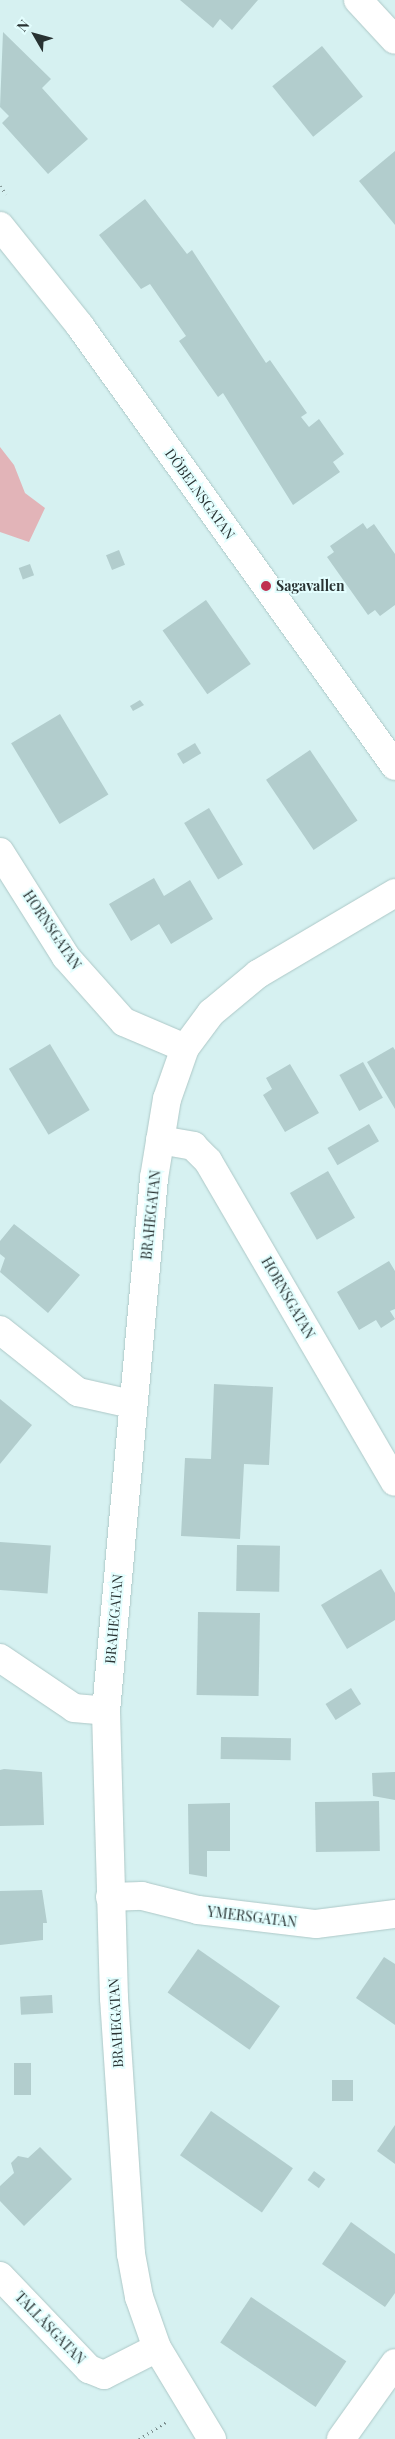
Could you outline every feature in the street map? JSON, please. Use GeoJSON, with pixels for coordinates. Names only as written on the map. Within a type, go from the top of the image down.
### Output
{"type":"FeatureCollection","features":[{"type":"Feature","properties":{"kind":"street"},"geometry":{"type":"LineString","coordinates":[[358,0],[395,40]]}},
{"type":"Feature","properties":{"kind":"street","name":"DÖBELNSGATAN"},"geometry":{"type":"LineString","coordinates":[[0,226],[80,326],[395,766]]}},
{"type":"Feature","properties":{"kind":"street","name":"HORNSGATAN"},"geometry":{"type":"LineString","coordinates":[[0,852],[66,957],[124,1022],[185,1048]]}},
{"type":"Feature","properties":{"kind":"street","name":"BRAHEGATAN"},"geometry":{"type":"LineString","coordinates":[[212,2439],[157,2348],[138,2297],[131,2254],[110,1897],[106,1711],[130,1404],[160,1140],[167,1100],[185,1048],[211,1013],[258,974],[395,893]]}},
{"type":"Feature","properties":{"kind":"street","name":"HORNSGATAN"},"geometry":{"type":"LineString","coordinates":[[160,1140],[193,1146],[208,1161],[395,1482]]}},
{"type":"Feature","properties":{"kind":"street"},"geometry":{"type":"LineString","coordinates":[[0,1330],[78,1392],[130,1404]]}},
{"type":"Feature","properties":{"kind":"street"},"geometry":{"type":"LineString","coordinates":[[0,1658],[74,1708],[106,1711]]}},
{"type":"Feature","properties":{"kind":"street","name":"YMERSGATAN"},"geometry":{"type":"LineString","coordinates":[[110,1897],[142,1896],[198,1910],[316,1924],[395,1914]]}},
{"type":"Feature","properties":{"kind":"street","name":"TALLÅSGATAN"},"geometry":{"type":"LineString","coordinates":[[0,2276],[89,2369],[104,2375],[157,2348]]}},
{"type":"Feature","properties":{"kind":"street"},"geometry":{"type":"LineString","coordinates":[[341,2439],[395,2363]]}},
{"type":"Feature","properties":{"kind":"shaded area"},"geometry":{"type":"Polygon","coordinates":[[[0,447],[14,465],[25,493],[45,508],[29,542],[0,532],[0,447]]]}},
{"type":"Feature","properties":{"kind":"building"},"geometry":{"type":"Polygon","coordinates":[[[180,0],[258,0],[232,30],[220,19],[213,28],[180,0]]]}},
{"type":"Feature","properties":{"kind":"building"},"geometry":{"type":"Polygon","coordinates":[[[3,32],[51,79],[42,88],[88,139],[48,174],[2,123],[9,116],[0,107],[3,32]]]}},
{"type":"Feature","properties":{"kind":"building"},"geometry":{"type":"Polygon","coordinates":[[[322,46],[363,97],[313,137],[272,86],[322,46]]]}},
{"type":"Feature","properties":{"kind":"building"},"geometry":{"type":"Polygon","coordinates":[[[395,151],[395,225],[359,181],[395,151]]]}},
{"type":"Feature","properties":{"kind":"building"},"geometry":{"type":"Polygon","coordinates":[[[145,199],[187,254],[192,250],[266,363],[270,360],[307,413],[301,417],[309,427],[319,419],[344,454],[333,462],[340,472],[293,505],[223,393],[218,397],[179,341],[186,336],[150,284],[141,289],[99,235],[145,199]]]}},
{"type":"Feature","properties":{"kind":"building"},"geometry":{"type":"Polygon","coordinates":[[[363,523],[367,529],[374,524],[395,554],[395,605],[380,616],[375,610],[368,615],[327,557],[334,552],[330,546],[363,523]]]}},
{"type":"Feature","properties":{"kind":"building"},"geometry":{"type":"Polygon","coordinates":[[[119,550],[125,565],[112,570],[106,555],[119,550]]]}},
{"type":"Feature","properties":{"kind":"building"},"geometry":{"type":"Polygon","coordinates":[[[30,564],[34,575],[23,579],[19,568],[30,564]]]}},
{"type":"Feature","properties":{"kind":"building"},"geometry":{"type":"Polygon","coordinates":[[[206,600],[251,664],[207,694],[163,630],[206,600]]]}},
{"type":"Feature","properties":{"kind":"building"},"geometry":{"type":"Polygon","coordinates":[[[140,700],[144,705],[133,711],[130,706],[140,700]]]}},
{"type":"Feature","properties":{"kind":"building"},"geometry":{"type":"Polygon","coordinates":[[[60,714],[108,795],[60,824],[11,743],[60,714]]]}},
{"type":"Feature","properties":{"kind":"building"},"geometry":{"type":"Polygon","coordinates":[[[195,743],[201,753],[183,764],[177,754],[195,743]]]}},
{"type":"Feature","properties":{"kind":"building"},"geometry":{"type":"Polygon","coordinates":[[[310,750],[358,820],[314,850],[266,780],[310,750]]]}},
{"type":"Feature","properties":{"kind":"building"},"geometry":{"type":"Polygon","coordinates":[[[209,808],[243,865],[218,880],[184,823],[209,808]]]}},
{"type":"Feature","properties":{"kind":"building"},"geometry":{"type":"Polygon","coordinates":[[[154,878],[164,896],[190,880],[213,919],[171,944],[159,924],[131,941],[109,904],[154,878]]]}},
{"type":"Feature","properties":{"kind":"building"},"geometry":{"type":"Polygon","coordinates":[[[50,1044],[90,1110],[49,1135],[9,1069],[50,1044]]]}},
{"type":"Feature","properties":{"kind":"building"},"geometry":{"type":"Polygon","coordinates":[[[393,1047],[395,1050],[395,1109],[367,1062],[393,1047]]]}},
{"type":"Feature","properties":{"kind":"building"},"geometry":{"type":"Polygon","coordinates":[[[363,1062],[383,1098],[359,1111],[339,1075],[363,1062]]]}},
{"type":"Feature","properties":{"kind":"building"},"geometry":{"type":"Polygon","coordinates":[[[290,1064],[319,1113],[285,1132],[263,1095],[272,1089],[266,1078],[290,1064]]]}},
{"type":"Feature","properties":{"kind":"building"},"geometry":{"type":"Polygon","coordinates":[[[369,1124],[379,1141],[337,1165],[327,1148],[369,1124]]]}},
{"type":"Feature","properties":{"kind":"building"},"geometry":{"type":"Polygon","coordinates":[[[328,1171],[355,1218],[317,1240],[290,1193],[328,1171]]]}},
{"type":"Feature","properties":{"kind":"building"},"geometry":{"type":"Polygon","coordinates":[[[14,1224],[80,1275],[48,1313],[0,1272],[5,1258],[0,1254],[0,1241],[14,1224]]]}},
{"type":"Feature","properties":{"kind":"building"},"geometry":{"type":"Polygon","coordinates":[[[389,1261],[395,1271],[395,1309],[390,1311],[395,1319],[381,1328],[376,1320],[359,1330],[337,1292],[389,1261]]]}},
{"type":"Feature","properties":{"kind":"building"},"geometry":{"type":"Polygon","coordinates":[[[214,1384],[273,1387],[269,1465],[244,1464],[240,1539],[181,1536],[185,1458],[211,1459],[214,1384]]]}},
{"type":"Feature","properties":{"kind":"building"},"geometry":{"type":"Polygon","coordinates":[[[0,1399],[32,1425],[0,1464],[0,1399]]]}},
{"type":"Feature","properties":{"kind":"building"},"geometry":{"type":"Polygon","coordinates":[[[0,1542],[51,1546],[48,1593],[0,1590],[0,1542]]]}},
{"type":"Feature","properties":{"kind":"building"},"geometry":{"type":"Polygon","coordinates":[[[237,1545],[280,1546],[279,1592],[236,1591],[237,1545]]]}},
{"type":"Feature","properties":{"kind":"building"},"geometry":{"type":"Polygon","coordinates":[[[381,1569],[395,1593],[395,1620],[347,1649],[321,1605],[381,1569]]]}},
{"type":"Feature","properties":{"kind":"building"},"geometry":{"type":"Polygon","coordinates":[[[198,1612],[260,1613],[259,1696],[197,1695],[198,1612]]]}},
{"type":"Feature","properties":{"kind":"building"},"geometry":{"type":"Polygon","coordinates":[[[351,1688],[361,1704],[336,1720],[326,1704],[351,1688]]]}},
{"type":"Feature","properties":{"kind":"building"},"geometry":{"type":"Polygon","coordinates":[[[221,1737],[291,1738],[291,1760],[221,1759],[221,1737]]]}},
{"type":"Feature","properties":{"kind":"building"},"geometry":{"type":"Polygon","coordinates":[[[0,1770],[42,1772],[44,1825],[0,1826],[0,1770]]]}},
{"type":"Feature","properties":{"kind":"building"},"geometry":{"type":"Polygon","coordinates":[[[395,1772],[395,1800],[373,1796],[372,1773],[395,1772]]]}},
{"type":"Feature","properties":{"kind":"building"},"geometry":{"type":"Polygon","coordinates":[[[379,1801],[380,1851],[316,1852],[315,1802],[379,1801]]]}},
{"type":"Feature","properties":{"kind":"building"},"geometry":{"type":"Polygon","coordinates":[[[230,1803],[230,1851],[207,1851],[207,1877],[189,1874],[188,1804],[230,1803]]]}},
{"type":"Feature","properties":{"kind":"building"},"geometry":{"type":"Polygon","coordinates":[[[42,1890],[47,1923],[43,1923],[43,1940],[0,1945],[0,1891],[42,1890]]]}},
{"type":"Feature","properties":{"kind":"building"},"geometry":{"type":"Polygon","coordinates":[[[198,1949],[280,2006],[250,2050],[168,1992],[198,1949]]]}},
{"type":"Feature","properties":{"kind":"building"},"geometry":{"type":"Polygon","coordinates":[[[384,1957],[395,1964],[395,2025],[356,1998],[384,1957]]]}},
{"type":"Feature","properties":{"kind":"building"},"geometry":{"type":"Polygon","coordinates":[[[52,1995],[53,2013],[21,2015],[20,1997],[52,1995]]]}},
{"type":"Feature","properties":{"kind":"building"},"geometry":{"type":"Polygon","coordinates":[[[14,2063],[31,2063],[31,2095],[14,2095],[14,2063]]]}},
{"type":"Feature","properties":{"kind":"building"},"geometry":{"type":"Polygon","coordinates":[[[332,2080],[353,2080],[353,2101],[332,2101],[332,2080]]]}},
{"type":"Feature","properties":{"kind":"building"},"geometry":{"type":"Polygon","coordinates":[[[211,2111],[293,2168],[262,2213],[180,2155],[211,2111]]]}},
{"type":"Feature","properties":{"kind":"building"},"geometry":{"type":"Polygon","coordinates":[[[395,2125],[395,2164],[377,2151],[395,2125]]]}},
{"type":"Feature","properties":{"kind":"building"},"geometry":{"type":"Polygon","coordinates":[[[40,2147],[72,2179],[24,2226],[0,2201],[0,2186],[14,2173],[11,2163],[18,2156],[28,2158],[40,2147]]]}},
{"type":"Feature","properties":{"kind":"building"},"geometry":{"type":"Polygon","coordinates":[[[314,2171],[325,2179],[319,2188],[308,2180],[314,2171]]]}},
{"type":"Feature","properties":{"kind":"building"},"geometry":{"type":"Polygon","coordinates":[[[351,2222],[395,2254],[395,2293],[385,2307],[322,2264],[351,2222]]]}},
{"type":"Feature","properties":{"kind":"building"},"geometry":{"type":"Polygon","coordinates":[[[251,2297],[346,2361],[316,2407],[220,2343],[251,2297]]]}},
{"type":"Feature","properties":{"kind":"place","name":"Sagavallen"},"geometry":{"type":"Point","coordinates":[266,586]}}]}
